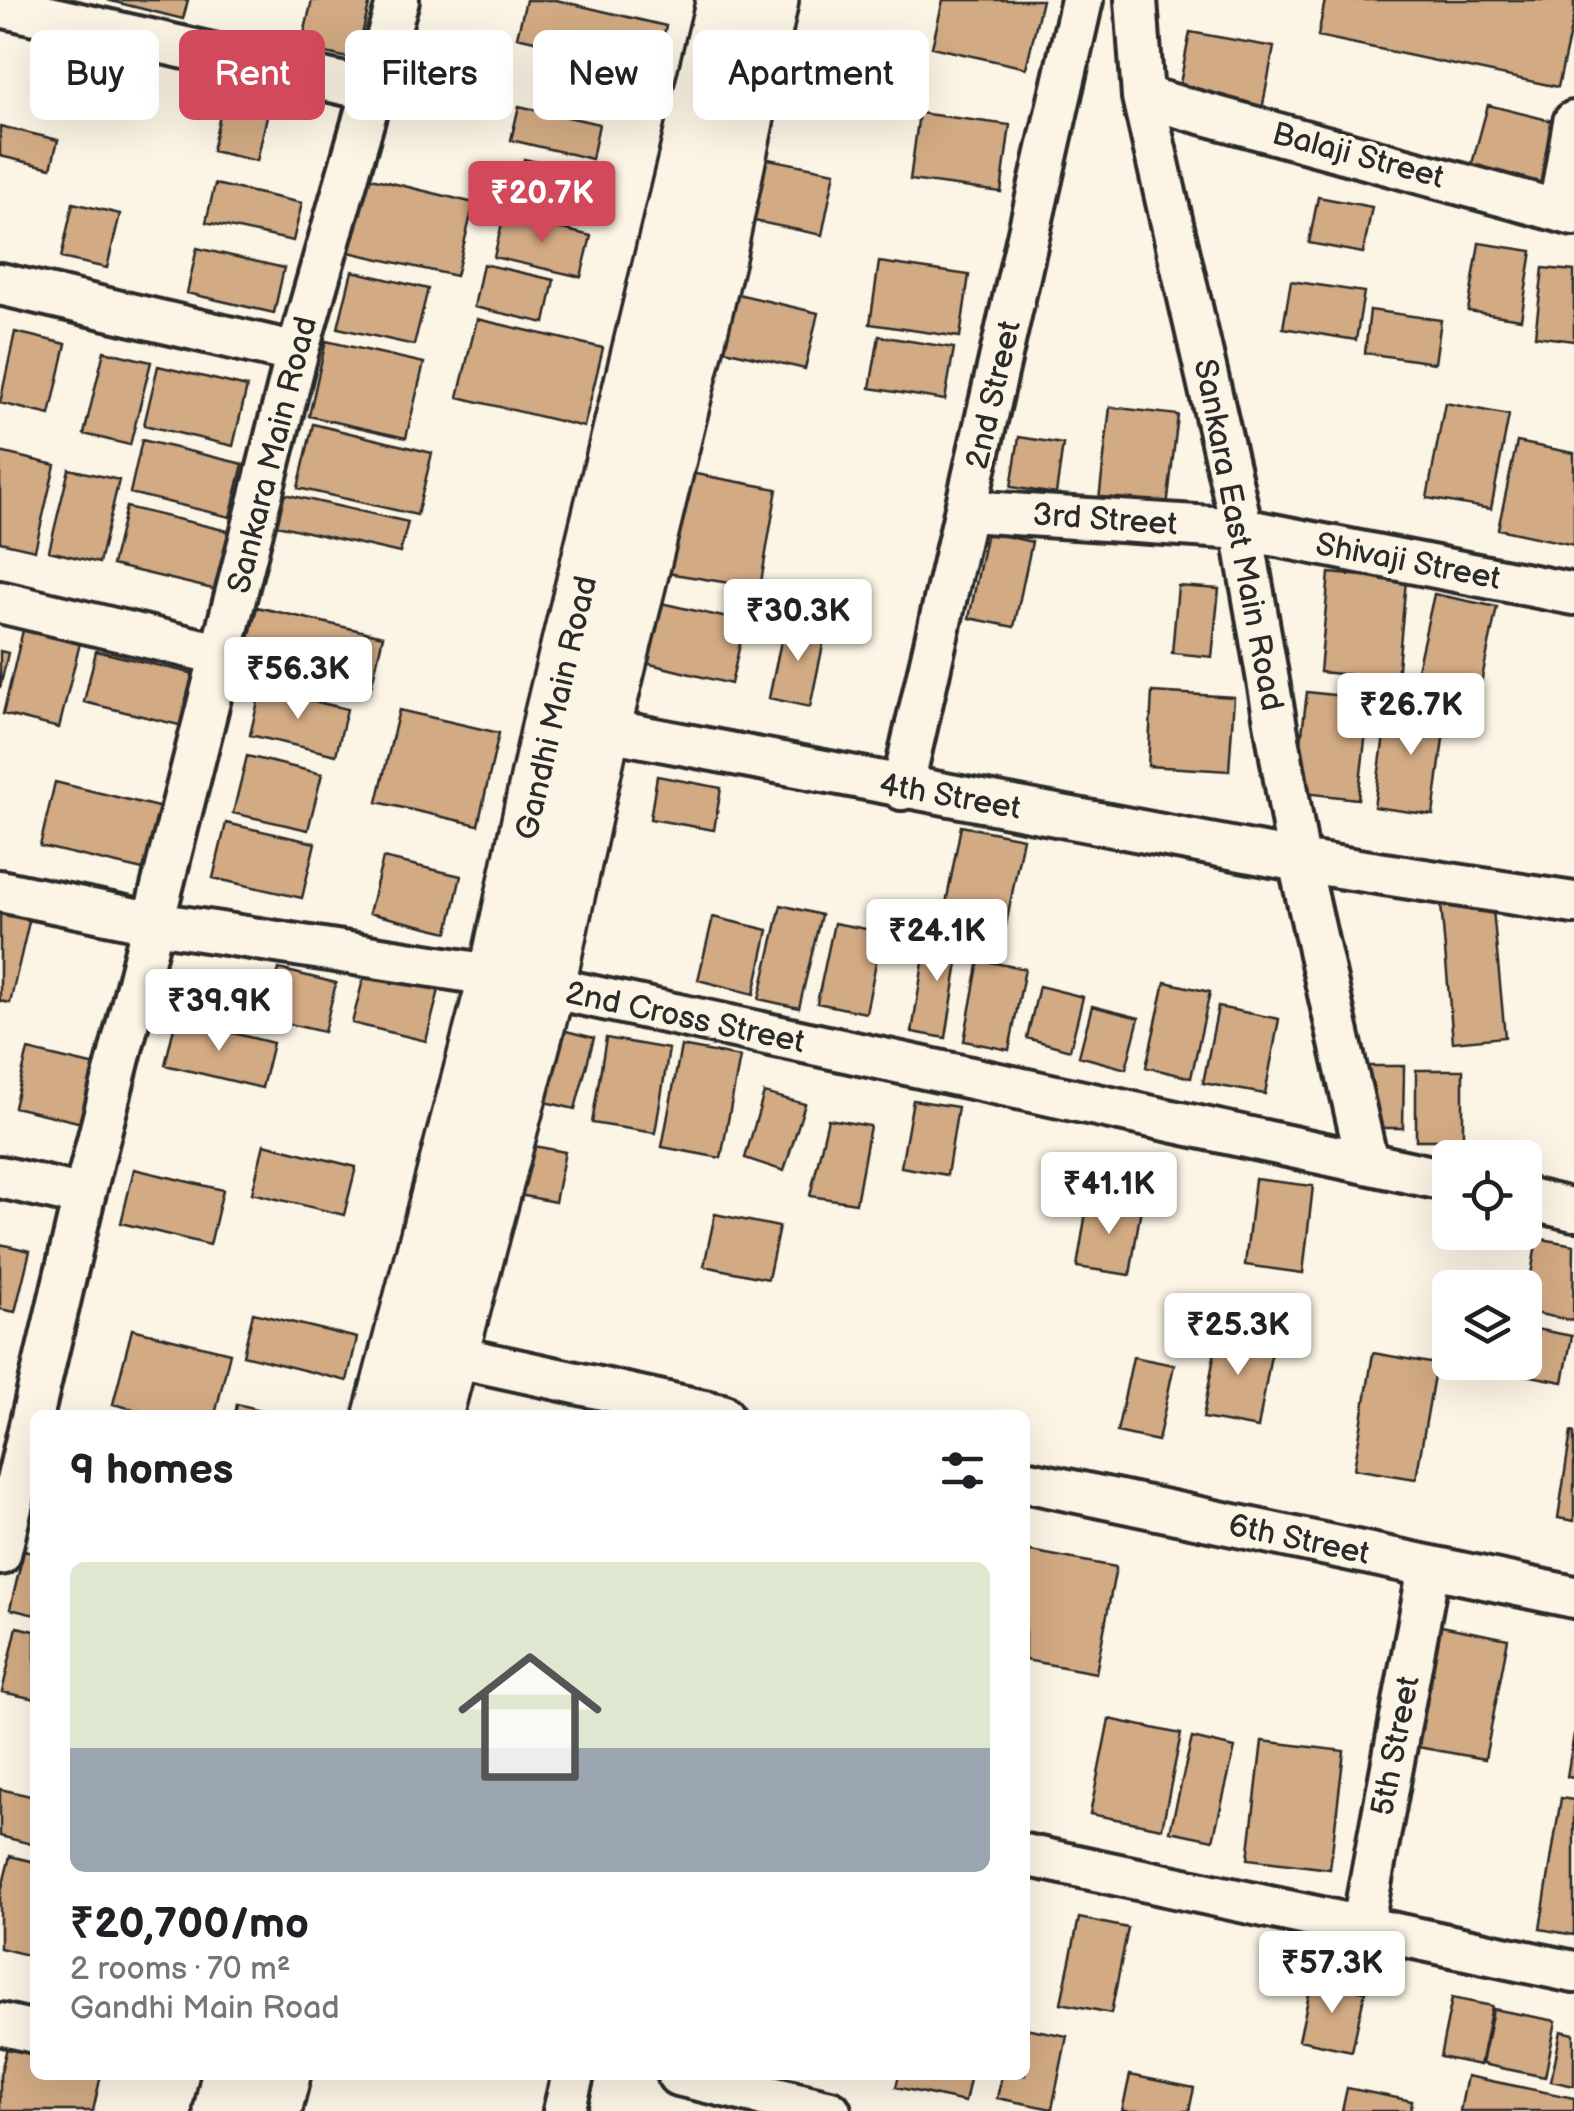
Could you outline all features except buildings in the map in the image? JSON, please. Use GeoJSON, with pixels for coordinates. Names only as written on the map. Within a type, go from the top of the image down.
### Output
{"type":"FeatureCollection","features":[{"type":"Feature","properties":{"kind":"street","name":"Sankara Main Road"},"geometry":{"type":"LineString","coordinates":[[389,30],[398,0]]}},
{"type":"Feature","properties":{"kind":"street","name":"Gandhi Main Road"},"geometry":{"type":"LineString","coordinates":[[522,983],[552,718],[726,0]]}},
{"type":"Feature","properties":{"kind":"street","name":"Gandhi Main Road"},"geometry":{"type":"LineString","coordinates":[[385,1410],[426,1350],[522,983],[602,729],[718,257],[770,0]]}},
{"type":"Feature","properties":{"kind":"street","name":"2nd Street"},"geometry":{"type":"LineString","coordinates":[[902,789],[1082,0]]}},
{"type":"Feature","properties":{"kind":"street","name":"Sankara East Main Road"},"geometry":{"type":"LineString","coordinates":[[1136,0],[1143,98],[1242,529],[1300,861],[1367,1162]]}},
{"type":"Feature","properties":{"kind":"street"},"geometry":{"type":"LineString","coordinates":[[0,6],[345,84]]}},
{"type":"Feature","properties":{"kind":"street","name":"Balaji Street"},"geometry":{"type":"LineString","coordinates":[[1143,98],[1566,212]]}},
{"type":"Feature","properties":{"kind":"street","name":"Sankara Main Road"},"geometry":{"type":"LineString","coordinates":[[30,1410],[297,353],[363,120]]}},
{"type":"Feature","properties":{"kind":"street"},"geometry":{"type":"LineString","coordinates":[[1566,212],[1574,122]]}},
{"type":"Feature","properties":{"kind":"street"},"geometry":{"type":"LineString","coordinates":[[0,284],[297,353]]}},
{"type":"Feature","properties":{"kind":"street","name":"3rd Street"},"geometry":{"type":"LineString","coordinates":[[968,511],[1242,529]]}},
{"type":"Feature","properties":{"kind":"street","name":"Shivaji Street"},"geometry":{"type":"LineString","coordinates":[[1242,529],[1574,594]]}},
{"type":"Feature","properties":{"kind":"street"},"geometry":{"type":"LineString","coordinates":[[0,602],[223,656]]}},
{"type":"Feature","properties":{"kind":"street","name":"4th Street"},"geometry":{"type":"LineString","coordinates":[[602,729],[902,789],[1300,861],[1574,903]]}},
{"type":"Feature","properties":{"kind":"street","name":"2nd Cross Street"},"geometry":{"type":"LineString","coordinates":[[0,891],[155,922],[522,983],[1367,1162]]}},
{"type":"Feature","properties":{"kind":"street"},"geometry":{"type":"LineString","coordinates":[[1367,1162],[1432,1177]]}},
{"type":"Feature","properties":{"kind":"street"},"geometry":{"type":"LineString","coordinates":[[0,1177],[84,1196]]}},
{"type":"Feature","properties":{"kind":"street"},"geometry":{"type":"LineString","coordinates":[[1542,1202],[1574,1210]]}},
{"type":"Feature","properties":{"kind":"street"},"geometry":{"type":"LineString","coordinates":[[426,1350],[699,1410]]}},
{"type":"Feature","properties":{"kind":"street","name":"Gandhi Main Road"},"geometry":{"type":"LineString","coordinates":[[426,1350],[433,1410]]}},
{"type":"Feature","properties":{"kind":"street","name":"Sankara Main Road"},"geometry":{"type":"LineString","coordinates":[[0,1554],[30,1410]]}},
{"type":"Feature","properties":{"kind":"street","name":"6th Street"},"geometry":{"type":"LineString","coordinates":[[1030,1481],[1574,1597]]}},
{"type":"Feature","properties":{"kind":"street","name":"5th Street"},"geometry":{"type":"LineString","coordinates":[[1363,1923],[1429,1568]]}},
{"type":"Feature","properties":{"kind":"street"},"geometry":{"type":"LineString","coordinates":[[1030,1856],[1363,1923],[1574,1972]]}},
{"type":"Feature","properties":{"kind":"street"},"geometry":{"type":"LineString","coordinates":[[0,2024],[30,2031]]}},
{"type":"Feature","properties":{"kind":"street"},"geometry":{"type":"LineString","coordinates":[[222,2111],[229,2080]]}},
{"type":"Feature","properties":{"kind":"street"},"geometry":{"type":"LineString","coordinates":[[273,2111],[281,2080]]}},
{"type":"Feature","properties":{"kind":"street"},"geometry":{"type":"LineString","coordinates":[[564,2111],[573,2080]]}},
{"type":"Feature","properties":{"kind":"street"},"geometry":{"type":"LineString","coordinates":[[699,2080],[830,2111]]}}]}
